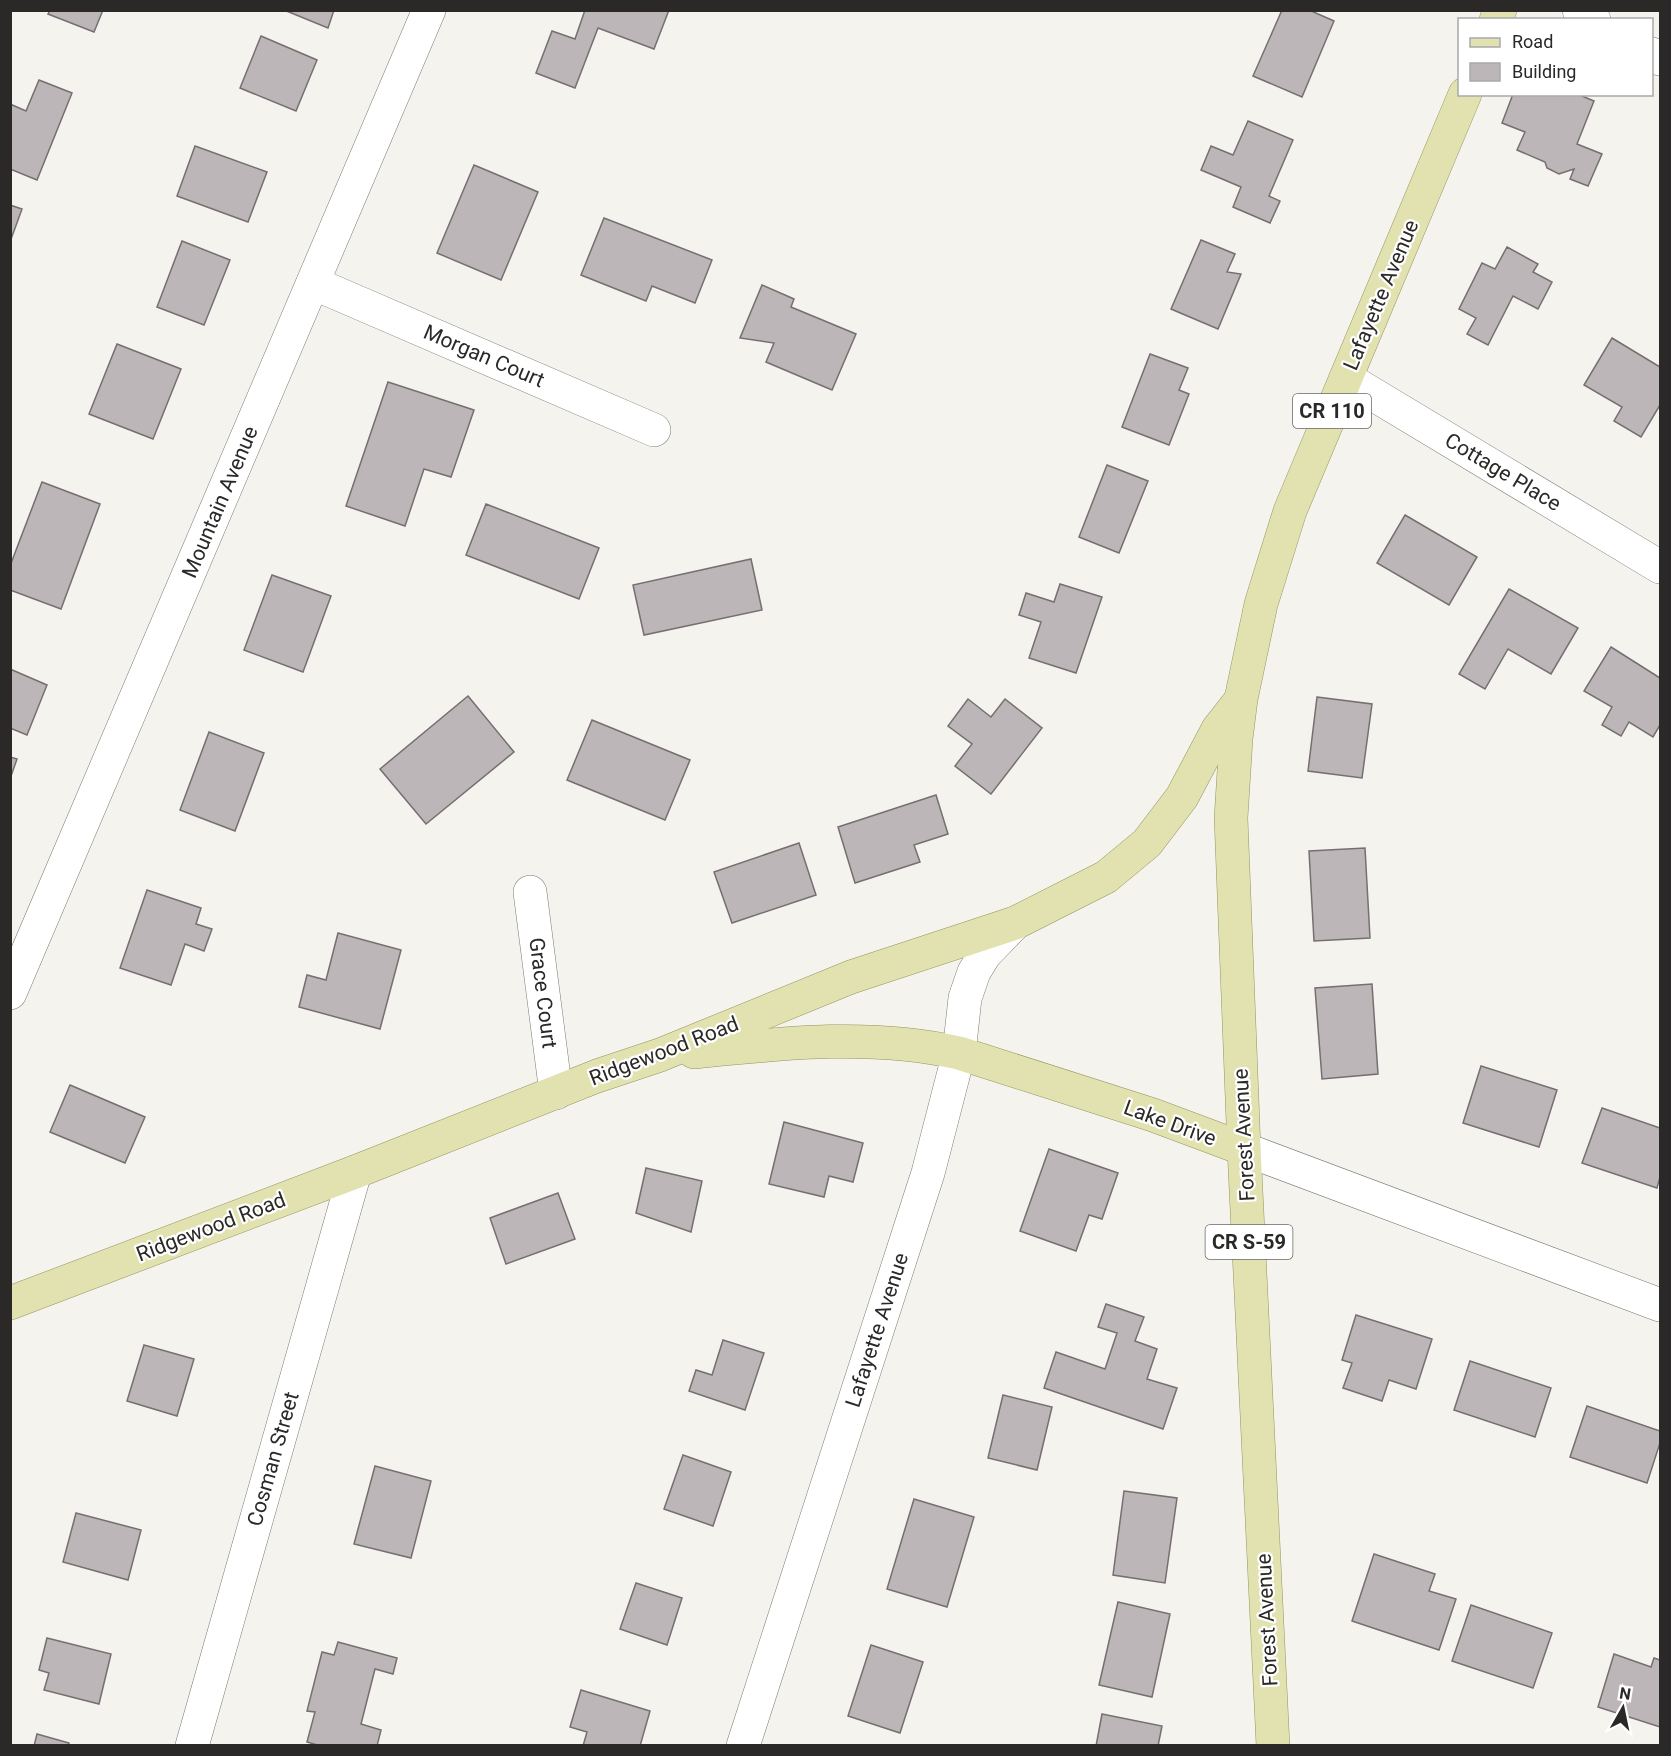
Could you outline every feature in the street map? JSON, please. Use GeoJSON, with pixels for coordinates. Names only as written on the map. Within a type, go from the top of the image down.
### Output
{"type":"FeatureCollection","features":[{"type":"Feature","properties":{"kind":"main road","name":"Lafayette Avenue"},"geometry":{"type":"LineString","coordinates":[[1236,739],[1241,699],[1261,604],[1290,511],[1464,96]]}},
{"type":"Feature","properties":{"kind":"main road","name":"Ridgewood Road"},"geometry":{"type":"LineString","coordinates":[[10,1303],[355,1172],[597,1076],[660,1055],[851,977],[1015,923],[1106,877],[1148,843],[1182,797],[1218,729],[1241,699]]}},
{"type":"Feature","properties":{"kind":"main road","name":"Forest Avenue"},"geometry":{"type":"LineString","coordinates":[[1236,739],[1231,819],[1244,1149],[1273,1746]]}},
{"type":"Feature","properties":{"kind":"main road","name":"Lake Drive"},"geometry":{"type":"LineString","coordinates":[[660,1055],[820,1041],[898,1043],[933,1047],[959,1053],[1153,1115],[1244,1149]]}},
{"type":"Feature","properties":{"kind":"street","name":"Mountain Avenue"},"geometry":{"type":"LineString","coordinates":[[10,993],[429,10]]}},
{"type":"Feature","properties":{"kind":"street","name":"Morgan Court"},"geometry":{"type":"LineString","coordinates":[[313,283],[654,430]]}},
{"type":"Feature","properties":{"kind":"street","name":"Cottage Place"},"geometry":{"type":"LineString","coordinates":[[1346,378],[1660,567]]}},
{"type":"Feature","properties":{"kind":"street","name":"Grace Court"},"geometry":{"type":"LineString","coordinates":[[530,892],[556,1094]]}},
{"type":"Feature","properties":{"kind":"street","name":"Lafayette Avenue"},"geometry":{"type":"LineString","coordinates":[[743,1746],[928,1173],[959,1053],[965,998],[974,972],[985,954],[1015,923]]}},
{"type":"Feature","properties":{"kind":"street","name":"Lake Drive"},"geometry":{"type":"LineString","coordinates":[[1244,1149],[1660,1305]]}},
{"type":"Feature","properties":{"kind":"street","name":"Cosman Street"},"geometry":{"type":"LineString","coordinates":[[192,1746],[355,1172]]}},
{"type":"Feature","properties":{"kind":"building"},"geometry":{"type":"Polygon","coordinates":[[[50,10],[103,10],[94,32],[48,14],[50,10]]]}},
{"type":"Feature","properties":{"kind":"building"},"geometry":{"type":"Polygon","coordinates":[[[284,10],[334,10],[328,28],[284,10]]]}},
{"type":"Feature","properties":{"kind":"building"},"geometry":{"type":"Polygon","coordinates":[[[585,10],[669,10],[654,49],[598,28],[575,88],[536,73],[552,31],[575,39],[585,10]]]}},
{"type":"Feature","properties":{"kind":"building"},"geometry":{"type":"Polygon","coordinates":[[[1282,10],[1309,10],[1334,21],[1302,97],[1253,76],[1282,10]]]}},
{"type":"Feature","properties":{"kind":"building"},"geometry":{"type":"Polygon","coordinates":[[[261,36],[317,60],[296,111],[240,88],[261,36]]]}},
{"type":"Feature","properties":{"kind":"building"},"geometry":{"type":"Polygon","coordinates":[[[39,80],[72,93],[37,180],[10,169],[10,104],[26,111],[39,80]]]}},
{"type":"Feature","properties":{"kind":"building"},"geometry":{"type":"Polygon","coordinates":[[[1512,96],[1582,96],[1594,101],[1577,144],[1602,154],[1588,186],[1570,179],[1574,169],[1559,174],[1547,168],[1545,162],[1517,150],[1525,132],[1502,123],[1512,96]]]}},
{"type":"Feature","properties":{"kind":"building"},"geometry":{"type":"Polygon","coordinates":[[[1248,121],[1293,140],[1269,196],[1280,201],[1270,223],[1233,207],[1241,187],[1201,170],[1211,146],[1233,155],[1248,121]]]}},
{"type":"Feature","properties":{"kind":"building"},"geometry":{"type":"Polygon","coordinates":[[[195,146],[267,172],[248,222],[177,196],[195,146]]]}},
{"type":"Feature","properties":{"kind":"building"},"geometry":{"type":"Polygon","coordinates":[[[474,165],[538,192],[501,280],[437,253],[474,165]]]}},
{"type":"Feature","properties":{"kind":"building"},"geometry":{"type":"Polygon","coordinates":[[[10,205],[22,209],[10,242],[10,205]]]}},
{"type":"Feature","properties":{"kind":"building"},"geometry":{"type":"Polygon","coordinates":[[[604,218],[712,260],[695,303],[652,286],[646,301],[581,275],[604,218]]]}},
{"type":"Feature","properties":{"kind":"building"},"geometry":{"type":"Polygon","coordinates":[[[1201,240],[1235,254],[1227,272],[1241,274],[1218,329],[1171,309],[1201,240]]]}},
{"type":"Feature","properties":{"kind":"building"},"geometry":{"type":"Polygon","coordinates":[[[182,241],[230,260],[204,325],[157,307],[182,241]]]}},
{"type":"Feature","properties":{"kind":"building"},"geometry":{"type":"Polygon","coordinates":[[[1507,247],[1538,264],[1533,272],[1552,282],[1538,309],[1513,296],[1488,345],[1467,334],[1476,318],[1459,309],[1482,263],[1495,269],[1507,247]]]}},
{"type":"Feature","properties":{"kind":"building"},"geometry":{"type":"Polygon","coordinates":[[[762,285],[794,299],[791,307],[856,334],[832,390],[766,362],[774,343],[740,338],[762,285]]]}},
{"type":"Feature","properties":{"kind":"building"},"geometry":{"type":"Polygon","coordinates":[[[1612,338],[1660,367],[1660,405],[1641,437],[1614,421],[1622,407],[1584,385],[1612,338]]]}},
{"type":"Feature","properties":{"kind":"building"},"geometry":{"type":"Polygon","coordinates":[[[117,344],[181,369],[153,439],[89,414],[117,344]]]}},
{"type":"Feature","properties":{"kind":"building"},"geometry":{"type":"Polygon","coordinates":[[[1150,354],[1188,368],[1179,390],[1189,394],[1169,445],[1122,427],[1150,354]]]}},
{"type":"Feature","properties":{"kind":"building"},"geometry":{"type":"Polygon","coordinates":[[[388,382],[474,410],[451,477],[424,469],[405,526],[346,506],[388,382]]]}},
{"type":"Feature","properties":{"kind":"building"},"geometry":{"type":"Polygon","coordinates":[[[1107,465],[1148,481],[1119,553],[1079,537],[1107,465]]]}},
{"type":"Feature","properties":{"kind":"building"},"geometry":{"type":"Polygon","coordinates":[[[42,482],[100,504],[61,609],[10,590],[10,566],[42,482]]]}},
{"type":"Feature","properties":{"kind":"building"},"geometry":{"type":"Polygon","coordinates":[[[486,504],[599,548],[579,599],[466,555],[486,504]]]}},
{"type":"Feature","properties":{"kind":"building"},"geometry":{"type":"Polygon","coordinates":[[[1405,515],[1477,557],[1449,605],[1377,563],[1405,515]]]}},
{"type":"Feature","properties":{"kind":"building"},"geometry":{"type":"Polygon","coordinates":[[[751,559],[762,610],[644,635],[633,585],[751,559]]]}},
{"type":"Feature","properties":{"kind":"building"},"geometry":{"type":"Polygon","coordinates":[[[272,575],[331,596],[303,672],[244,650],[272,575]]]}},
{"type":"Feature","properties":{"kind":"building"},"geometry":{"type":"Polygon","coordinates":[[[1060,584],[1102,597],[1076,673],[1029,658],[1041,622],[1019,615],[1026,593],[1054,602],[1060,584]]]}},
{"type":"Feature","properties":{"kind":"building"},"geometry":{"type":"Polygon","coordinates":[[[1509,589],[1578,628],[1551,674],[1508,649],[1485,689],[1459,674],[1509,589]]]}},
{"type":"Feature","properties":{"kind":"building"},"geometry":{"type":"Polygon","coordinates":[[[1611,647],[1660,678],[1660,725],[1653,737],[1629,722],[1621,736],[1602,725],[1612,707],[1584,691],[1611,647]]]}},
{"type":"Feature","properties":{"kind":"building"},"geometry":{"type":"Polygon","coordinates":[[[10,669],[47,685],[27,735],[10,728],[10,669]]]}},
{"type":"Feature","properties":{"kind":"building"},"geometry":{"type":"Polygon","coordinates":[[[468,696],[514,752],[426,824],[380,769],[468,696]]]}},
{"type":"Feature","properties":{"kind":"building"},"geometry":{"type":"Polygon","coordinates":[[[1317,697],[1372,704],[1362,778],[1308,771],[1317,697]]]}},
{"type":"Feature","properties":{"kind":"building"},"geometry":{"type":"Polygon","coordinates":[[[968,699],[991,717],[1005,699],[1042,728],[991,794],[955,766],[972,744],[948,726],[968,699]]]}},
{"type":"Feature","properties":{"kind":"building"},"geometry":{"type":"Polygon","coordinates":[[[592,720],[690,760],[665,820],[567,780],[592,720]]]}},
{"type":"Feature","properties":{"kind":"building"},"geometry":{"type":"Polygon","coordinates":[[[209,732],[264,753],[235,831],[180,810],[209,732]]]}},
{"type":"Feature","properties":{"kind":"building"},"geometry":{"type":"Polygon","coordinates":[[[10,757],[17,759],[10,779],[10,757]]]}},
{"type":"Feature","properties":{"kind":"building"},"geometry":{"type":"Polygon","coordinates":[[[936,795],[948,834],[914,845],[920,862],[855,883],[838,827],[936,795]]]}},
{"type":"Feature","properties":{"kind":"building"},"geometry":{"type":"Polygon","coordinates":[[[799,843],[816,895],[732,923],[714,872],[799,843]]]}},
{"type":"Feature","properties":{"kind":"building"},"geometry":{"type":"Polygon","coordinates":[[[1365,848],[1370,938],[1314,941],[1309,851],[1365,848]]]}},
{"type":"Feature","properties":{"kind":"building"},"geometry":{"type":"Polygon","coordinates":[[[147,890],[201,908],[196,924],[212,929],[204,951],[185,944],[171,985],[120,968],[147,890]]]}},
{"type":"Feature","properties":{"kind":"building"},"geometry":{"type":"Polygon","coordinates":[[[338,933],[401,950],[380,1029],[299,1007],[307,975],[326,980],[338,933]]]}},
{"type":"Feature","properties":{"kind":"building"},"geometry":{"type":"Polygon","coordinates":[[[1372,984],[1378,1074],[1322,1079],[1315,988],[1372,984]]]}},
{"type":"Feature","properties":{"kind":"building"},"geometry":{"type":"Polygon","coordinates":[[[1481,1066],[1557,1090],[1539,1147],[1463,1123],[1481,1066]]]}},
{"type":"Feature","properties":{"kind":"building"},"geometry":{"type":"Polygon","coordinates":[[[70,1085],[145,1117],[125,1163],[50,1132],[70,1085]]]}},
{"type":"Feature","properties":{"kind":"building"},"geometry":{"type":"Polygon","coordinates":[[[1602,1108],[1660,1128],[1660,1177],[1657,1188],[1582,1163],[1602,1108]]]}},
{"type":"Feature","properties":{"kind":"building"},"geometry":{"type":"Polygon","coordinates":[[[784,1122],[863,1143],[853,1182],[829,1176],[824,1197],[769,1184],[784,1122]]]}},
{"type":"Feature","properties":{"kind":"building"},"geometry":{"type":"Polygon","coordinates":[[[1049,1149],[1118,1173],[1102,1219],[1089,1215],[1076,1251],[1020,1231],[1049,1149]]]}},
{"type":"Feature","properties":{"kind":"building"},"geometry":{"type":"Polygon","coordinates":[[[646,1168],[702,1181],[691,1232],[636,1213],[646,1168]]]}},
{"type":"Feature","properties":{"kind":"building"},"geometry":{"type":"Polygon","coordinates":[[[558,1193],[575,1239],[506,1264],[490,1218],[558,1193]]]}},
{"type":"Feature","properties":{"kind":"building"},"geometry":{"type":"Polygon","coordinates":[[[1106,1304],[1144,1317],[1135,1341],[1157,1349],[1147,1379],[1177,1388],[1163,1429],[1044,1388],[1056,1352],[1105,1369],[1117,1333],[1098,1327],[1106,1304]]]}},
{"type":"Feature","properties":{"kind":"building"},"geometry":{"type":"Polygon","coordinates":[[[1356,1315],[1432,1339],[1416,1389],[1389,1380],[1382,1401],[1343,1388],[1352,1363],[1342,1360],[1356,1315]]]}},
{"type":"Feature","properties":{"kind":"building"},"geometry":{"type":"Polygon","coordinates":[[[723,1340],[764,1353],[745,1410],[689,1391],[696,1370],[712,1375],[723,1340]]]}},
{"type":"Feature","properties":{"kind":"building"},"geometry":{"type":"Polygon","coordinates":[[[144,1345],[194,1359],[177,1416],[127,1401],[144,1345]]]}},
{"type":"Feature","properties":{"kind":"building"},"geometry":{"type":"Polygon","coordinates":[[[1470,1361],[1551,1388],[1535,1437],[1454,1410],[1470,1361]]]}},
{"type":"Feature","properties":{"kind":"building"},"geometry":{"type":"Polygon","coordinates":[[[1003,1395],[1052,1407],[1037,1470],[988,1458],[1003,1395]]]}},
{"type":"Feature","properties":{"kind":"building"},"geometry":{"type":"Polygon","coordinates":[[[1587,1406],[1660,1431],[1660,1443],[1647,1483],[1570,1457],[1587,1406]]]}},
{"type":"Feature","properties":{"kind":"building"},"geometry":{"type":"Polygon","coordinates":[[[683,1455],[731,1472],[713,1526],[664,1509],[683,1455]]]}},
{"type":"Feature","properties":{"kind":"building"},"geometry":{"type":"Polygon","coordinates":[[[375,1466],[431,1481],[411,1558],[354,1544],[375,1466]]]}},
{"type":"Feature","properties":{"kind":"building"},"geometry":{"type":"Polygon","coordinates":[[[1124,1491],[1177,1498],[1165,1583],[1113,1575],[1124,1491]]]}},
{"type":"Feature","properties":{"kind":"building"},"geometry":{"type":"Polygon","coordinates":[[[914,1499],[974,1517],[947,1607],[887,1589],[914,1499]]]}},
{"type":"Feature","properties":{"kind":"building"},"geometry":{"type":"Polygon","coordinates":[[[76,1513],[141,1530],[128,1580],[63,1562],[76,1513]]]}},
{"type":"Feature","properties":{"kind":"building"},"geometry":{"type":"Polygon","coordinates":[[[1374,1554],[1435,1574],[1429,1591],[1456,1599],[1439,1650],[1352,1621],[1374,1554]]]}},
{"type":"Feature","properties":{"kind":"building"},"geometry":{"type":"Polygon","coordinates":[[[636,1583],[682,1598],[667,1645],[620,1629],[636,1583]]]}},
{"type":"Feature","properties":{"kind":"building"},"geometry":{"type":"Polygon","coordinates":[[[1118,1602],[1170,1614],[1152,1697],[1099,1685],[1118,1602]]]}},
{"type":"Feature","properties":{"kind":"building"},"geometry":{"type":"Polygon","coordinates":[[[1471,1605],[1552,1633],[1533,1688],[1452,1661],[1471,1605]]]}},
{"type":"Feature","properties":{"kind":"building"},"geometry":{"type":"Polygon","coordinates":[[[47,1638],[111,1654],[99,1704],[44,1690],[49,1673],[39,1670],[47,1638]]]}},
{"type":"Feature","properties":{"kind":"building"},"geometry":{"type":"Polygon","coordinates":[[[338,1642],[397,1658],[393,1674],[375,1669],[361,1724],[381,1730],[377,1746],[321,1746],[307,1742],[315,1712],[307,1711],[322,1652],[334,1655],[338,1642]]]}},
{"type":"Feature","properties":{"kind":"building"},"geometry":{"type":"Polygon","coordinates":[[[871,1645],[923,1662],[900,1733],[848,1716],[871,1645]]]}},
{"type":"Feature","properties":{"kind":"building"},"geometry":{"type":"Polygon","coordinates":[[[1614,1654],[1651,1667],[1654,1658],[1660,1660],[1660,1727],[1598,1707],[1614,1654]]]}},
{"type":"Feature","properties":{"kind":"building"},"geometry":{"type":"Polygon","coordinates":[[[581,1690],[650,1711],[640,1746],[583,1746],[587,1732],[570,1727],[581,1690]]]}},
{"type":"Feature","properties":{"kind":"building"},"geometry":{"type":"Polygon","coordinates":[[[1102,1714],[1162,1726],[1158,1746],[1096,1746],[1102,1714]]]}},
{"type":"Feature","properties":{"kind":"building"},"geometry":{"type":"Polygon","coordinates":[[[37,1734],[69,1743],[68,1746],[34,1746],[37,1734]]]}}]}
